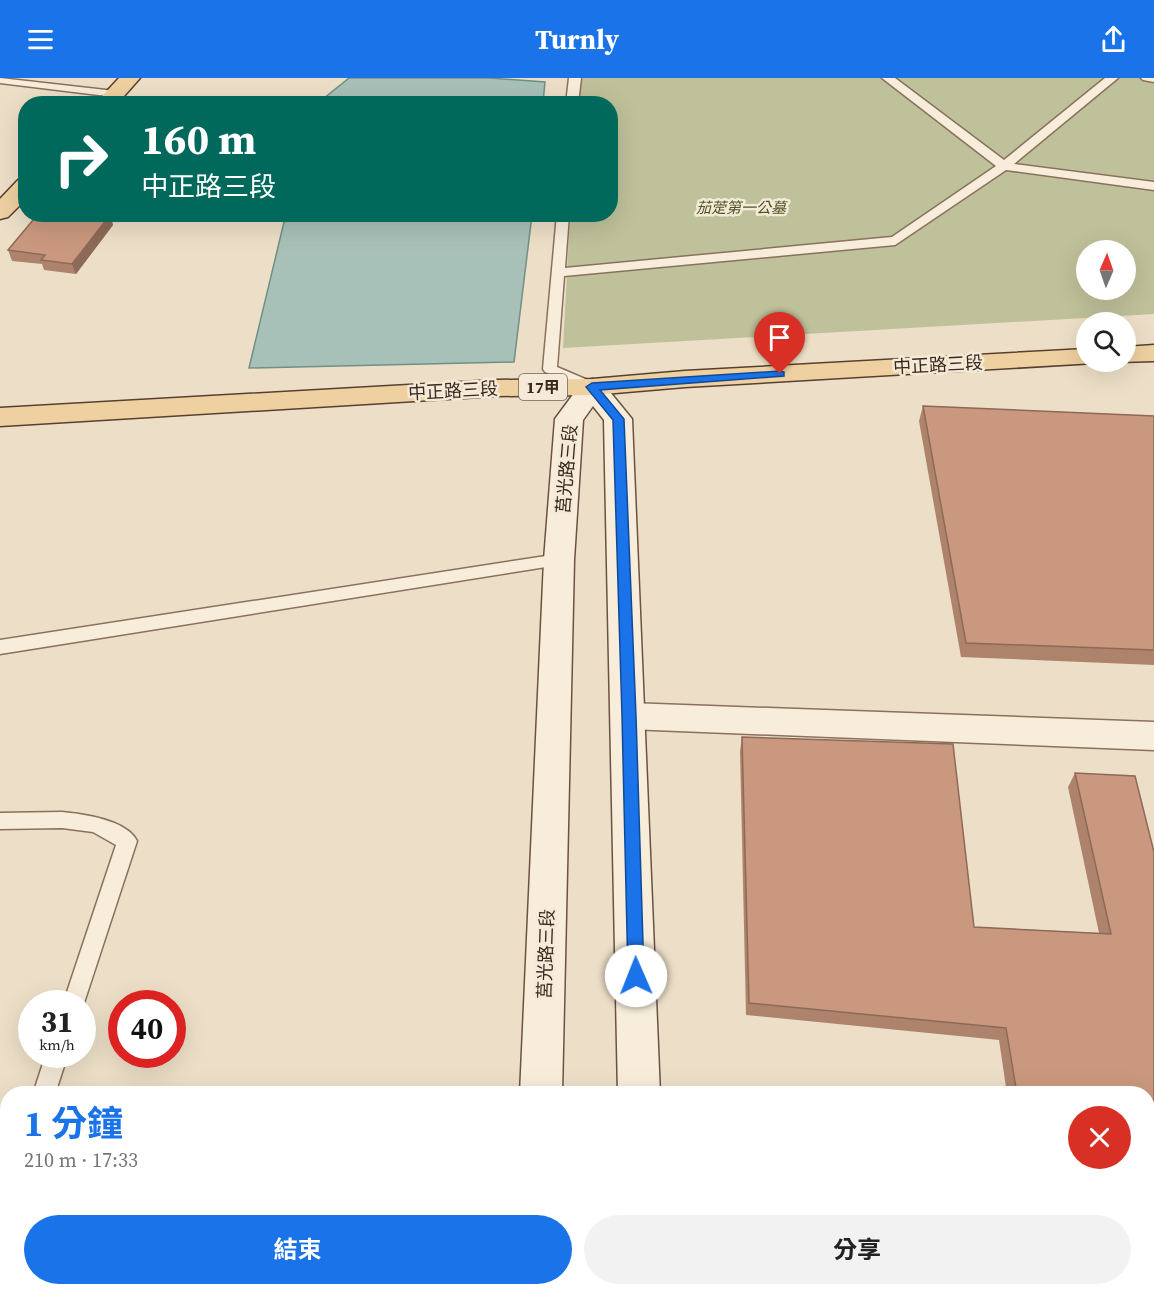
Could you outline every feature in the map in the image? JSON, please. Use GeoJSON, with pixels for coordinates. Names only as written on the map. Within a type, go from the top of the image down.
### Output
{"type":"FeatureCollection","features":[{"type":"Feature","properties":{"kind":"main road"},"geometry":{"type":"LineString","coordinates":[[113,96],[130,78]]}},
{"type":"Feature","properties":{"kind":"main road"},"geometry":{"type":"LineString","coordinates":[[0,212],[18,193]]}},
{"type":"Feature","properties":{"kind":"main road"},"geometry":{"type":"LineString","coordinates":[[1136,354],[1154,353]]}},
{"type":"Feature","properties":{"kind":"main road","name":"中正路三段"},"geometry":{"type":"LineString","coordinates":[[0,417],[485,388],[592,387],[697,378],[1076,358]]}},
{"type":"Feature","properties":{"kind":"street","name":"莒光路三段"},"geometry":{"type":"LineString","coordinates":[[541,1086],[559,560],[569,419],[592,387]]}},
{"type":"Feature","properties":{"kind":"street"},"geometry":{"type":"LineString","coordinates":[[592,387],[618,419],[639,1086]]}},
{"type":"Feature","properties":{"kind":"street"},"geometry":{"type":"LineString","coordinates":[[629,716],[1154,736]]}},
{"type":"Feature","properties":{"kind":"lane"},"geometry":{"type":"LineString","coordinates":[[573,96],[574,78]]}},
{"type":"Feature","properties":{"kind":"lane"},"geometry":{"type":"LineString","coordinates":[[888,78],[1004,166],[1154,186]]}},
{"type":"Feature","properties":{"kind":"lane"},"geometry":{"type":"LineString","coordinates":[[558,273],[891,243],[1004,166],[1112,78]]}},
{"type":"Feature","properties":{"kind":"lane"},"geometry":{"type":"LineString","coordinates":[[1147,78],[1154,79]]}},
{"type":"Feature","properties":{"kind":"lane"},"geometry":{"type":"LineString","coordinates":[[0,80],[93,96]]}},
{"type":"Feature","properties":{"kind":"lane"},"geometry":{"type":"LineString","coordinates":[[562,222],[550,369],[592,387]]}},
{"type":"Feature","properties":{"kind":"lane"},"geometry":{"type":"LineString","coordinates":[[0,646],[559,560]]}},
{"type":"Feature","properties":{"kind":"lane"},"geometry":{"type":"LineString","coordinates":[[0,821],[62,820],[96,824],[127,841],[79,990]]}},
{"type":"Feature","properties":{"kind":"lane"},"geometry":{"type":"LineString","coordinates":[[47,1086],[52,1068]]}},
{"type":"Feature","properties":{"kind":"green space","name":"茄萣第一公墓"},"geometry":{"type":"Polygon","coordinates":[[[577,78],[1154,78],[1154,314],[1076,312],[1076,318],[563,348],[570,222],[618,222],[618,96],[576,96],[577,78]]]}},
{"type":"Feature","properties":{"kind":"water"},"geometry":{"type":"Polygon","coordinates":[[[349,78],[489,78],[545,82],[544,96],[327,96],[349,78]]]}},
{"type":"Feature","properties":{"kind":"water"},"geometry":{"type":"Polygon","coordinates":[[[284,222],[531,222],[514,362],[249,368],[284,222]]]}},
{"type":"Feature","properties":{"kind":"building"},"geometry":{"type":"Polygon","coordinates":[[[31,222],[105,222],[72,264],[41,260],[45,255],[8,250],[31,222]]]}},
{"type":"Feature","properties":{"kind":"building"},"geometry":{"type":"Polygon","coordinates":[[[923,406],[1154,416],[1154,650],[966,643],[923,406]]]}},
{"type":"Feature","properties":{"kind":"building"},"geometry":{"type":"Polygon","coordinates":[[[742,737],[953,744],[974,927],[1111,934],[1075,773],[1135,776],[1154,852],[1154,1086],[1016,1086],[1006,1028],[749,1003],[742,737]]]}},
{"type":"Feature","properties":{"kind":"route"},"geometry":{"type":"LineString","coordinates":[[636,976],[618,419],[592,387],[780,374]]}}]}
